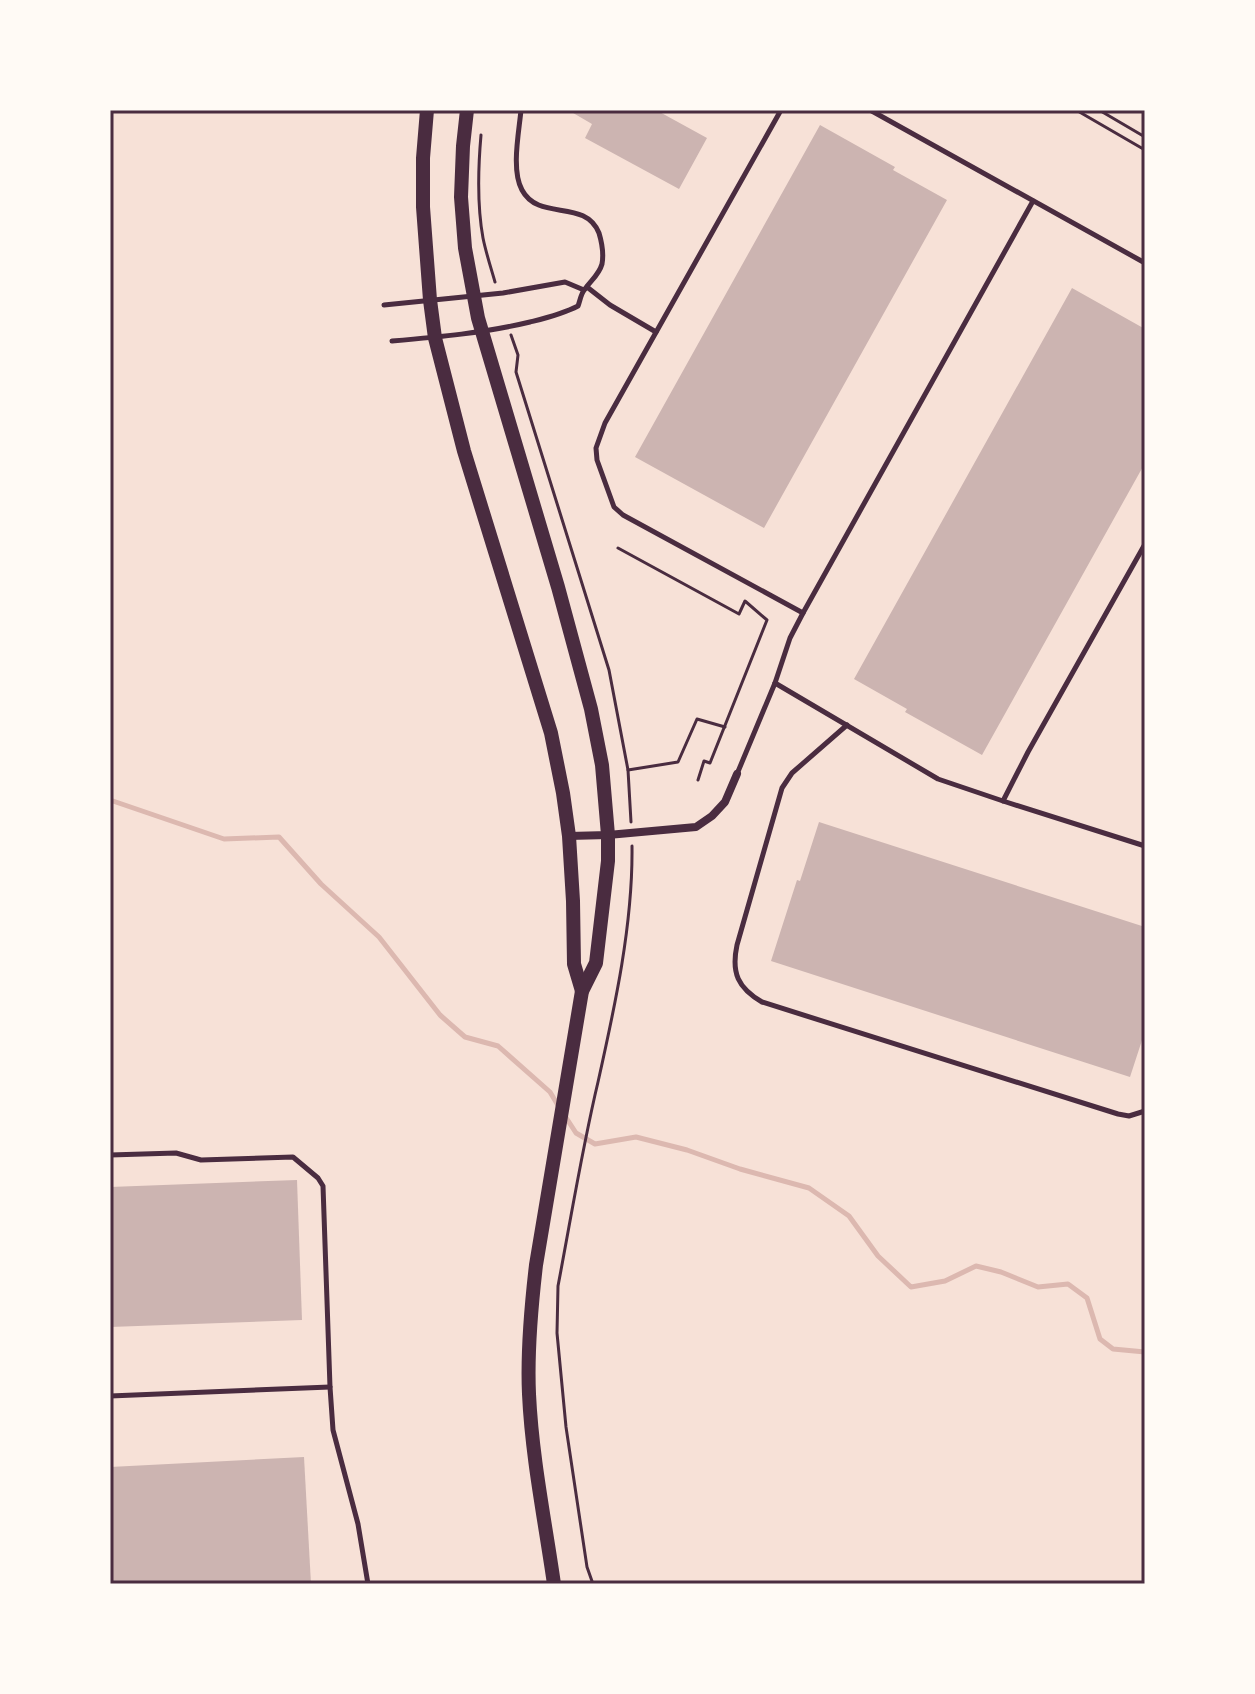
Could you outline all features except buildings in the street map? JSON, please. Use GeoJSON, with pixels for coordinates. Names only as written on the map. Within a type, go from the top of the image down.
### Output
{"type":"FeatureCollection","features":[{"type":"Feature","properties":{"kind":"main road"},"geometry":{"type":"LineString","coordinates":[[427,110],[423,207],[435,338],[464,451],[551,733],[569,836],[574,964],[582,991]]}},
{"type":"Feature","properties":{"kind":"main road"},"geometry":{"type":"LineString","coordinates":[[467,110],[461,197],[473,296],[587,695],[602,765],[608,835],[608,861],[596,963],[582,991],[536,1265],[529,1339],[531,1427],[554,1584]]}},
{"type":"Feature","properties":{"kind":"street"},"geometry":{"type":"LineString","coordinates":[[569,836],[696,827],[725,802],[737,774]]}},
{"type":"Feature","properties":{"kind":"lane"},"geometry":{"type":"LineString","coordinates":[[392,341],[508,328],[570,311],[578,306],[585,288],[594,280],[601,266],[603,246],[596,226],[581,213],[540,207],[531,202],[520,187],[517,164],[521,110]]}},
{"type":"Feature","properties":{"kind":"lane"},"geometry":{"type":"LineString","coordinates":[[781,110],[605,423],[596,448],[597,460],[614,507],[637,524],[803,613]]}},
{"type":"Feature","properties":{"kind":"lane"},"geometry":{"type":"LineString","coordinates":[[870,110],[1145,263]]}},
{"type":"Feature","properties":{"kind":"lane"},"geometry":{"type":"LineString","coordinates":[[737,774],[790,638],[1033,201]]}},
{"type":"Feature","properties":{"kind":"lane"},"geometry":{"type":"LineString","coordinates":[[384,305],[503,293],[565,282],[585,288],[656,332]]}},
{"type":"Feature","properties":{"kind":"lane"},"geometry":{"type":"LineString","coordinates":[[1003,801],[1145,544]]}},
{"type":"Feature","properties":{"kind":"lane"},"geometry":{"type":"LineString","coordinates":[[775,683],[938,779],[1145,846]]}},
{"type":"Feature","properties":{"kind":"lane"},"geometry":{"type":"LineString","coordinates":[[847,725],[792,773],[782,788],[737,945],[734,960],[742,987],[762,1002],[1118,1114],[1129,1116],[1145,1111]]}},
{"type":"Feature","properties":{"kind":"lane"},"geometry":{"type":"LineString","coordinates":[[110,1155],[176,1153],[201,1160],[293,1157],[323,1186],[333,1430],[358,1524],[368,1584]]}},
{"type":"Feature","properties":{"kind":"lane"},"geometry":{"type":"LineString","coordinates":[[110,1396],[330,1387]]}},
{"type":"Feature","properties":{"kind":"path"},"geometry":{"type":"LineString","coordinates":[[1076,110],[1145,150]]}},
{"type":"Feature","properties":{"kind":"path"},"geometry":{"type":"LineString","coordinates":[[1099,110],[1145,137]]}},
{"type":"Feature","properties":{"kind":"path"},"geometry":{"type":"LineString","coordinates":[[618,548],[739,614],[745,601],[767,620],[710,763],[704,761],[698,780]]}},
{"type":"Feature","properties":{"kind":"path"},"geometry":{"type":"LineString","coordinates":[[628,770],[678,762],[697,719],[725,727]]}},
{"type":"Feature","properties":{"kind":"path"},"geometry":{"type":"LineString","coordinates":[[593,1584],[587,1567],[566,1427],[557,1333],[558,1286],[597,1083]]}},
{"type":"Feature","properties":{"kind":"waterway"},"geometry":{"type":"LineString","coordinates":[[110,800],[224,839],[279,837],[321,884],[379,937],[440,1015],[465,1037],[498,1046],[550,1092],[559,1107]]}},
{"type":"Feature","properties":{"kind":"waterway"},"geometry":{"type":"LineString","coordinates":[[565,1116],[576,1133],[595,1144],[636,1137],[809,1188],[849,1216],[878,1256],[911,1287],[945,1281],[976,1266],[1038,1287],[1068,1284],[1087,1298],[1100,1339],[1113,1349],[1145,1352]]}}]}
